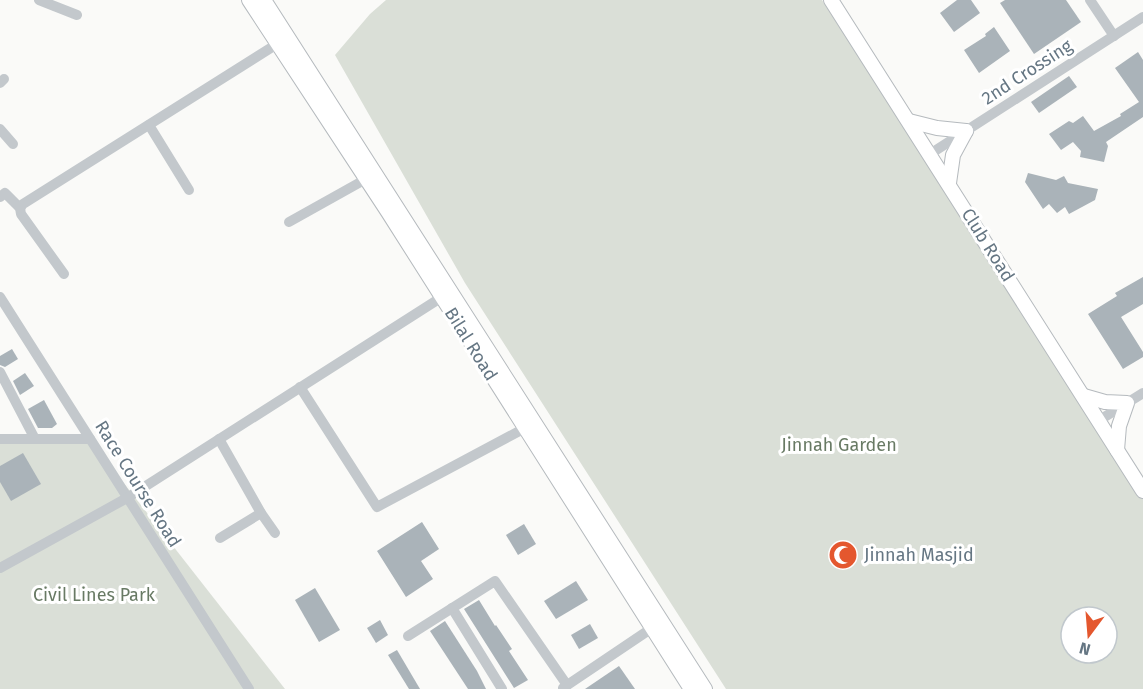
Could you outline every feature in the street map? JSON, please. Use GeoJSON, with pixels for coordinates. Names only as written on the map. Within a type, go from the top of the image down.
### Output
{"type":"FeatureCollection","features":[{"type":"Feature","properties":{"kind":"main road","name":"Bilal Road"},"geometry":{"type":"LineString","coordinates":[[249,0],[442,297],[691,689]]}},
{"type":"Feature","properties":{"kind":"main road","name":"Bilal Road"},"geometry":{"type":"LineString","coordinates":[[264,0],[705,689]]}},
{"type":"Feature","properties":{"kind":"main road","name":"Club Road"},"geometry":{"type":"LineString","coordinates":[[831,0],[1143,490]]}},
{"type":"Feature","properties":{"kind":"main road"},"geometry":{"type":"LineString","coordinates":[[909,121],[937,128],[966,131],[953,155],[949,183]]}},
{"type":"Feature","properties":{"kind":"main road"},"geometry":{"type":"LineString","coordinates":[[1084,396],[1105,402],[1128,404],[1119,426],[1117,450]]}},
{"type":"Feature","properties":{"kind":"street"},"geometry":{"type":"LineString","coordinates":[[39,0],[77,15]]}},
{"type":"Feature","properties":{"kind":"street"},"geometry":{"type":"LineString","coordinates":[[1090,0],[1114,36]]}},
{"type":"Feature","properties":{"kind":"street","name":"2nd Crossing"},"geometry":{"type":"LineString","coordinates":[[930,154],[1143,17]]}},
{"type":"Feature","properties":{"kind":"street"},"geometry":{"type":"LineString","coordinates":[[20,208],[277,44]]}},
{"type":"Feature","properties":{"kind":"street"},"geometry":{"type":"LineString","coordinates":[[149,124],[189,190]]}},
{"type":"Feature","properties":{"kind":"street"},"geometry":{"type":"LineString","coordinates":[[0,129],[13,144]]}},
{"type":"Feature","properties":{"kind":"street"},"geometry":{"type":"LineString","coordinates":[[289,222],[366,179]]}},
{"type":"Feature","properties":{"kind":"street"},"geometry":{"type":"LineString","coordinates":[[0,197],[5,193],[20,208],[21,214],[64,274]]}},
{"type":"Feature","properties":{"kind":"street","name":"Race Course Road"},"geometry":{"type":"LineString","coordinates":[[0,297],[249,689]]}},
{"type":"Feature","properties":{"kind":"street"},"geometry":{"type":"LineString","coordinates":[[0,568],[127,498],[442,297]]}},
{"type":"Feature","properties":{"kind":"street"},"geometry":{"type":"LineString","coordinates":[[0,372],[35,439]]}},
{"type":"Feature","properties":{"kind":"street"},"geometry":{"type":"LineString","coordinates":[[300,387],[376,507],[525,428]]}},
{"type":"Feature","properties":{"kind":"street"},"geometry":{"type":"LineString","coordinates":[[1098,421],[1143,393]]}},
{"type":"Feature","properties":{"kind":"street"},"geometry":{"type":"LineString","coordinates":[[219,438],[261,513],[275,533]]}},
{"type":"Feature","properties":{"kind":"street"},"geometry":{"type":"LineString","coordinates":[[0,439],[90,440]]}},
{"type":"Feature","properties":{"kind":"street"},"geometry":{"type":"LineString","coordinates":[[220,538],[261,513]]}},
{"type":"Feature","properties":{"kind":"street"},"geometry":{"type":"LineString","coordinates":[[408,636],[495,581],[564,687],[652,628]]}},
{"type":"Feature","properties":{"kind":"street"},"geometry":{"type":"LineString","coordinates":[[452,608],[502,689]]}},
{"type":"Feature","properties":{"kind":"green space","name":"Jinnah Garden"},"geometry":{"type":"Polygon","coordinates":[[[386,0],[822,0],[1143,495],[1143,689],[726,689],[465,283],[335,55],[370,14],[386,0]]]}},
{"type":"Feature","properties":{"kind":"green space","name":"Civil Lines Park"},"geometry":{"type":"Polygon","coordinates":[[[0,439],[90,440],[285,689],[0,689],[0,439]]]}},
{"type":"Feature","properties":{"kind":"building"},"geometry":{"type":"Polygon","coordinates":[[[957,0],[971,0],[980,13],[954,32],[940,13],[957,0]]]}},
{"type":"Feature","properties":{"kind":"building"},"geometry":{"type":"Polygon","coordinates":[[[1005,0],[1066,0],[1081,22],[1034,54],[1000,3],[1005,0]]]}},
{"type":"Feature","properties":{"kind":"building"},"geometry":{"type":"Polygon","coordinates":[[[994,27],[1010,51],[979,73],[964,50],[986,36],[985,34],[994,27]]]}},
{"type":"Feature","properties":{"kind":"building"},"geometry":{"type":"Polygon","coordinates":[[[1138,52],[1143,60],[1143,117],[1106,142],[1108,146],[1104,162],[1080,157],[1081,151],[1073,142],[1061,150],[1049,134],[1069,121],[1073,123],[1083,116],[1094,131],[1121,116],[1120,114],[1139,102],[1115,68],[1138,52]]]}},
{"type":"Feature","properties":{"kind":"building"},"geometry":{"type":"Polygon","coordinates":[[[1069,76],[1077,87],[1039,113],[1031,102],[1069,76]]]}},
{"type":"Feature","properties":{"kind":"building"},"geometry":{"type":"Polygon","coordinates":[[[1028,173],[1056,180],[1064,176],[1068,183],[1098,189],[1095,200],[1069,214],[1065,207],[1057,213],[1049,204],[1043,209],[1025,182],[1028,173]]]}},
{"type":"Feature","properties":{"kind":"building"},"geometry":{"type":"Polygon","coordinates":[[[1143,277],[1143,304],[1121,317],[1143,352],[1143,357],[1123,369],[1088,314],[1117,296],[1115,293],[1143,277]]]}},
{"type":"Feature","properties":{"kind":"building"},"geometry":{"type":"Polygon","coordinates":[[[12,349],[18,359],[5,367],[0,365],[0,356],[12,349]]]}},
{"type":"Feature","properties":{"kind":"building"},"geometry":{"type":"Polygon","coordinates":[[[25,373],[34,386],[20,395],[13,381],[25,373]]]}},
{"type":"Feature","properties":{"kind":"building"},"geometry":{"type":"Polygon","coordinates":[[[44,400],[57,424],[52,428],[38,428],[28,409],[44,400]]]}},
{"type":"Feature","properties":{"kind":"building"},"geometry":{"type":"Polygon","coordinates":[[[23,453],[41,484],[11,501],[0,482],[0,466],[23,453]]]}},
{"type":"Feature","properties":{"kind":"building"},"geometry":{"type":"Polygon","coordinates":[[[422,522],[439,549],[421,561],[433,579],[406,597],[377,551],[422,522]]]}},
{"type":"Feature","properties":{"kind":"building"},"geometry":{"type":"Polygon","coordinates":[[[524,524],[536,544],[518,555],[506,535],[524,524]]]}},
{"type":"Feature","properties":{"kind":"building"},"geometry":{"type":"Polygon","coordinates":[[[576,581],[588,600],[556,619],[544,601],[576,581]]]}},
{"type":"Feature","properties":{"kind":"building"},"geometry":{"type":"Polygon","coordinates":[[[315,588],[340,630],[319,642],[295,600],[315,588]]]}},
{"type":"Feature","properties":{"kind":"building"},"geometry":{"type":"Polygon","coordinates":[[[479,600],[512,649],[509,651],[528,680],[514,688],[464,609],[479,600]]]}},
{"type":"Feature","properties":{"kind":"building"},"geometry":{"type":"Polygon","coordinates":[[[380,620],[388,635],[376,643],[367,628],[380,620]]]}},
{"type":"Feature","properties":{"kind":"building"},"geometry":{"type":"Polygon","coordinates":[[[445,621],[486,689],[468,689],[430,631],[445,621]]]}},
{"type":"Feature","properties":{"kind":"building"},"geometry":{"type":"Polygon","coordinates":[[[590,624],[598,638],[579,649],[571,635],[590,624]]]}},
{"type":"Feature","properties":{"kind":"building"},"geometry":{"type":"Polygon","coordinates":[[[397,650],[420,689],[409,689],[388,655],[397,650]]]}},
{"type":"Feature","properties":{"kind":"building"},"geometry":{"type":"Polygon","coordinates":[[[619,666],[635,689],[585,689],[619,666]]]}},
{"type":"Feature","properties":{"kind":"place","name":"Jinnah Masjid"},"geometry":{"type":"Point","coordinates":[843,555]}}]}
